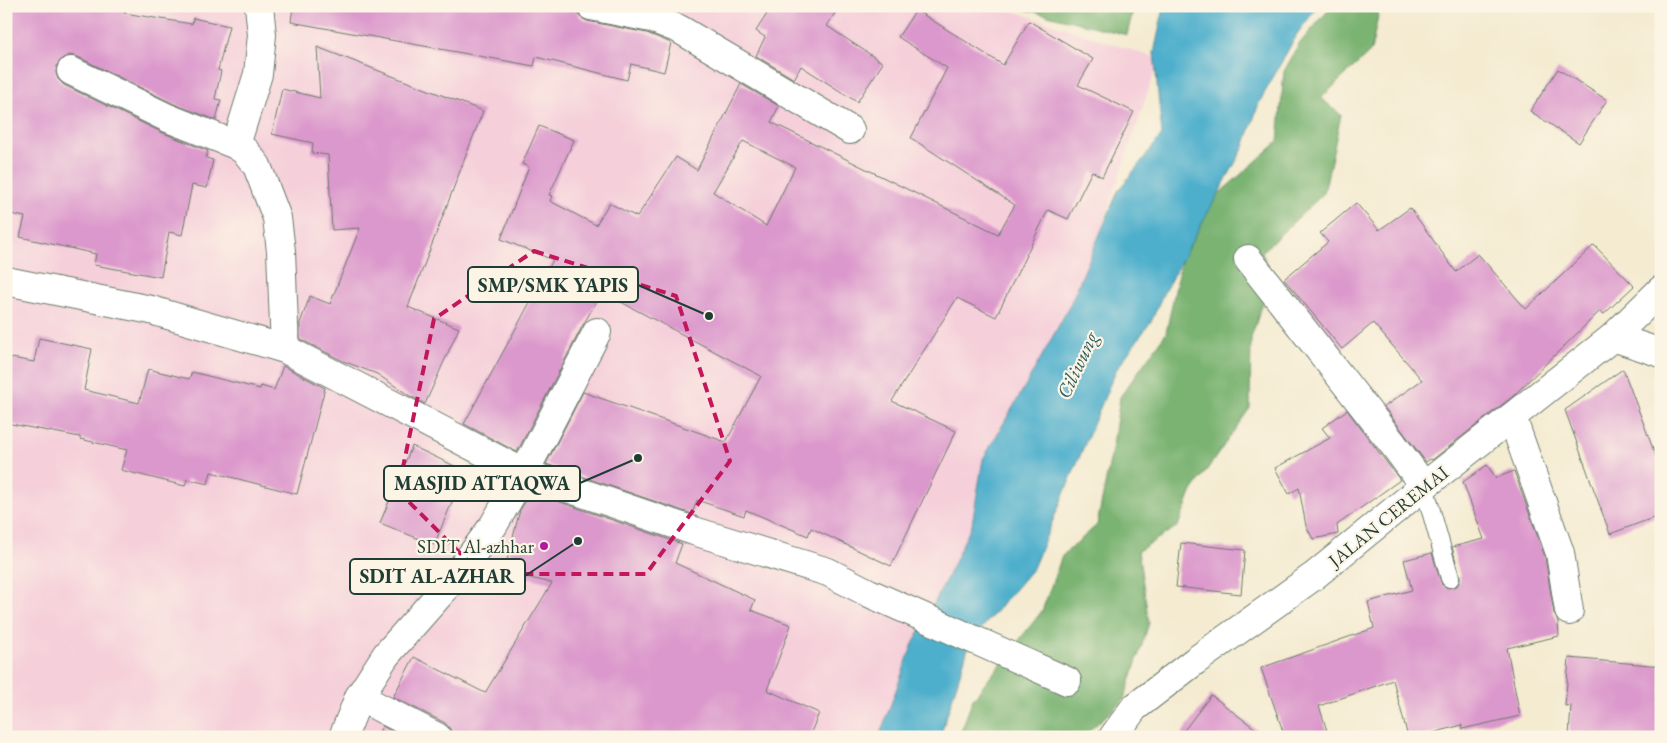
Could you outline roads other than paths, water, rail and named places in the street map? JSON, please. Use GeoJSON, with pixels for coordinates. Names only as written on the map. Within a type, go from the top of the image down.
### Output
{"type":"FeatureCollection","features":[{"type":"Feature","properties":{"kind":"street"},"geometry":{"type":"LineString","coordinates":[[236,145],[258,74],[262,36],[259,6]]}},
{"type":"Feature","properties":{"kind":"street"},"geometry":{"type":"LineString","coordinates":[[592,6],[650,18],[679,29],[850,130]]}},
{"type":"Feature","properties":{"kind":"street"},"geometry":{"type":"LineString","coordinates":[[71,71],[168,118],[236,145],[246,152],[257,166],[277,218],[281,251],[284,348]]}},
{"type":"Feature","properties":{"kind":"street"},"geometry":{"type":"LineString","coordinates":[[1248,259],[1424,486]]}},
{"type":"Feature","properties":{"kind":"street"},"geometry":{"type":"LineString","coordinates":[[6,281],[151,310],[284,348],[524,473],[694,531],[828,572],[869,593],[1067,681]]}},
{"type":"Feature","properties":{"kind":"street","name":"JALAN CEREMAI"},"geometry":{"type":"LineString","coordinates":[[1113,737],[1134,708],[1195,661],[1314,576],[1612,337],[1661,290]]}},
{"type":"Feature","properties":{"kind":"street"},"geometry":{"type":"LineString","coordinates":[[342,737],[359,697],[386,655],[456,576],[493,526],[524,473],[597,332]]}},
{"type":"Feature","properties":{"kind":"street"},"geometry":{"type":"LineString","coordinates":[[1612,337],[1661,353]]}},
{"type":"Feature","properties":{"kind":"street"},"geometry":{"type":"LineString","coordinates":[[1512,417],[1560,553],[1569,611]]}},
{"type":"Feature","properties":{"kind":"street"},"geometry":{"type":"LineString","coordinates":[[359,697],[437,737]]}},
{"type":"Feature","properties":{"kind":"lane"},"geometry":{"type":"LineString","coordinates":[[1424,486],[1450,578]]}},
{"type":"Feature","properties":{"kind":"water","name":"Ciliwung"},"geometry":{"type":"Polygon","coordinates":[[[1164,6],[1318,6],[1297,34],[1259,103],[1244,147],[1163,294],[1152,320],[1116,370],[1033,568],[970,642],[940,737],[879,737],[912,646],[972,524],[983,459],[1069,307],[1118,191],[1162,135],[1154,53],[1164,6]]]}},
{"type":"Feature","properties":{"kind":"place","name":"SMP/SMK YAPIS"},"geometry":{"type":"Point","coordinates":[709,316]}},
{"type":"Feature","properties":{"kind":"place","name":"MASJID ATTAQWA"},"geometry":{"type":"Point","coordinates":[638,458]}},
{"type":"Feature","properties":{"kind":"place","name":"SDIT AL-AZHAR"},"geometry":{"type":"Point","coordinates":[578,541]}},
{"type":"Feature","properties":{"kind":"place","name":"SDIT Al-azhhar"},"geometry":{"type":"Point","coordinates":[544,546]}}]}
